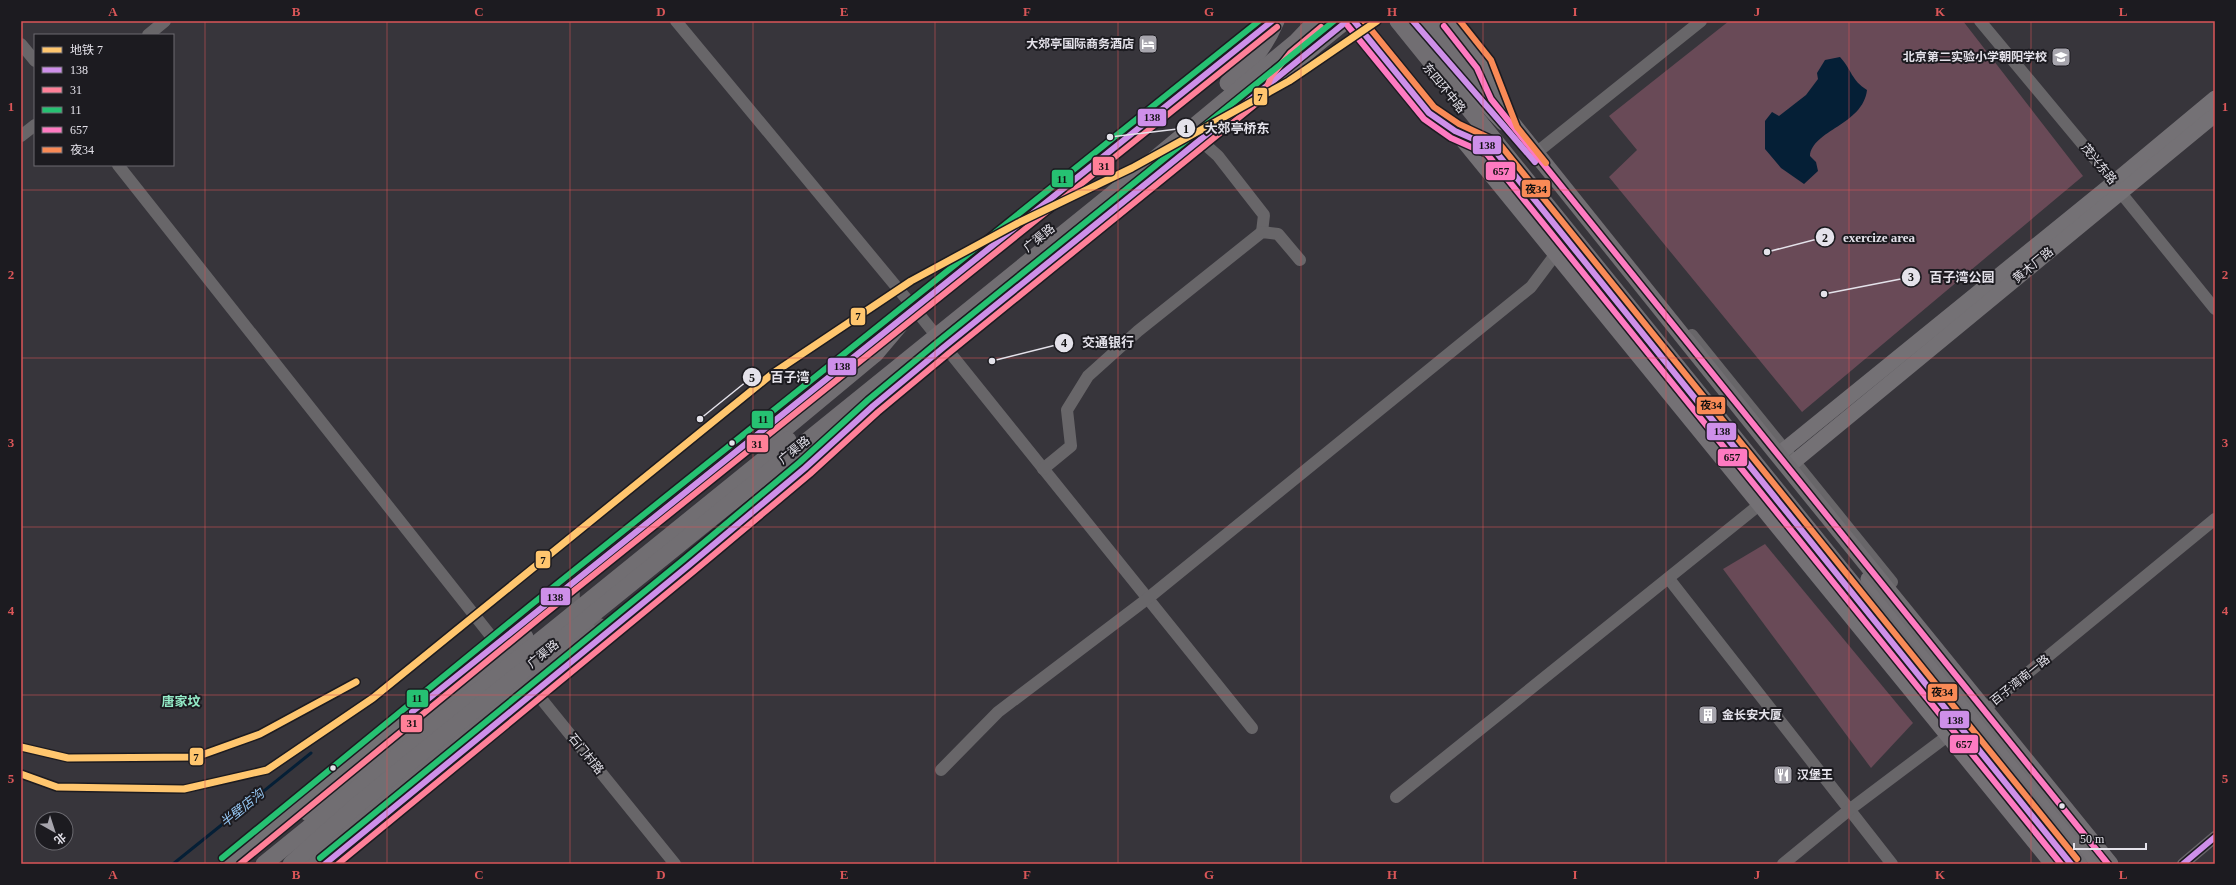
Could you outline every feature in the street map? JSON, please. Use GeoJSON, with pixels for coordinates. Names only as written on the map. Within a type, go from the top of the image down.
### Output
{"type":"FeatureCollection","features":[{"type":"Feature","properties":{"kind":"highway","name":"广渠路"},"geometry":{"type":"LineString","coordinates":[[264,864],[1182,123],[1251,64],[1268,40],[1276,21]]}},
{"type":"Feature","properties":{"kind":"highway","name":"广渠路"},"geometry":{"type":"LineString","coordinates":[[291,864],[357,805],[1121,187],[1296,42],[1316,21]]}},
{"type":"Feature","properties":{"kind":"highway","name":"东四环中路"},"geometry":{"type":"LineString","coordinates":[[1398,21],[2079,864]]}},
{"type":"Feature","properties":{"kind":"highway"},"geometry":{"type":"LineString","coordinates":[[1430,21],[1759,431],[2110,864]]}},
{"type":"Feature","properties":{"kind":"highway"},"geometry":{"type":"LineString","coordinates":[[259,864],[301,819],[798,419],[875,354],[914,308]]}},
{"type":"Feature","properties":{"kind":"highway"},"geometry":{"type":"LineString","coordinates":[[301,864],[324,850],[799,460],[873,406]]}},
{"type":"Feature","properties":{"kind":"main road"},"geometry":{"type":"LineString","coordinates":[[227,864],[576,579],[1272,21]]}},
{"type":"Feature","properties":{"kind":"main road"},"geometry":{"type":"LineString","coordinates":[[1200,140],[1199,125],[1210,109],[1316,21]]}},
{"type":"Feature","properties":{"kind":"main road","name":"广渠路"},"geometry":{"type":"LineString","coordinates":[[325,864],[805,468],[873,406],[944,346],[1347,21]]}},
{"type":"Feature","properties":{"kind":"main road","name":"东四环中路"},"geometry":{"type":"LineString","coordinates":[[1354,21],[1430,113],[1454,131],[2052,864]]}},
{"type":"Feature","properties":{"kind":"main road","name":"东四环中路"},"geometry":{"type":"LineString","coordinates":[[1390,21],[2071,864]]}},
{"type":"Feature","properties":{"kind":"main road","name":"东四环中路"},"geometry":{"type":"LineString","coordinates":[[1413,21],[1446,63],[1510,131],[1976,715],[2053,814],[2099,864]]}},
{"type":"Feature","properties":{"kind":"main road"},"geometry":{"type":"LineString","coordinates":[[1450,21],[1484,64],[1497,94],[1510,131]]}},
{"type":"Feature","properties":{"kind":"main road"},"geometry":{"type":"LineString","coordinates":[[1257,93],[1264,73],[1284,47]]}},
{"type":"Feature","properties":{"kind":"main road"},"geometry":{"type":"LineString","coordinates":[[1433,74],[1446,63]]}},
{"type":"Feature","properties":{"kind":"main road"},"geometry":{"type":"LineString","coordinates":[[1785,449],[2118,188],[2215,98]]}},
{"type":"Feature","properties":{"kind":"main road","name":"黄木厂路"},"geometry":{"type":"LineString","coordinates":[[1795,461],[2118,188],[2215,115]]}},
{"type":"Feature","properties":{"kind":"main road"},"geometry":{"type":"LineString","coordinates":[[1454,131],[1492,147]]}},
{"type":"Feature","properties":{"kind":"street"},"geometry":{"type":"LineString","coordinates":[[149,34],[165,21]]}},
{"type":"Feature","properties":{"kind":"street"},"geometry":{"type":"LineString","coordinates":[[676,21],[914,308],[1252,728]]}},
{"type":"Feature","properties":{"kind":"street"},"geometry":{"type":"LineString","coordinates":[[1542,149],[1701,21]]}},
{"type":"Feature","properties":{"kind":"street","name":"茂兴东路"},"geometry":{"type":"LineString","coordinates":[[1980,21],[2118,188],[2215,309]]}},
{"type":"Feature","properties":{"kind":"street"},"geometry":{"type":"LineString","coordinates":[[21,44],[34,60]]}},
{"type":"Feature","properties":{"kind":"street"},"geometry":{"type":"LineString","coordinates":[[1497,94],[1795,461],[2118,864]]}},
{"type":"Feature","properties":{"kind":"street"},"geometry":{"type":"LineString","coordinates":[[21,136],[34,126]]}},
{"type":"Feature","properties":{"kind":"street"},"geometry":{"type":"LineString","coordinates":[[1043,469],[1071,446],[1067,410],[1088,376],[1138,331],[1262,232],[1264,215],[1218,156],[1200,140]]}},
{"type":"Feature","properties":{"kind":"street","name":"石门村路"},"geometry":{"type":"LineString","coordinates":[[119,166],[496,644],[675,864]]}},
{"type":"Feature","properties":{"kind":"street"},"geometry":{"type":"LineString","coordinates":[[1262,232],[1278,234],[1300,260]]}},
{"type":"Feature","properties":{"kind":"street"},"geometry":{"type":"LineString","coordinates":[[941,770],[998,712],[1147,599],[1531,287],[1555,255]]}},
{"type":"Feature","properties":{"kind":"street"},"geometry":{"type":"LineString","coordinates":[[1396,797],[1759,505]]}},
{"type":"Feature","properties":{"kind":"street","name":"百子湾南一路"},"geometry":{"type":"LineString","coordinates":[[1783,864],[1849,810],[1960,728],[2215,519]]}},
{"type":"Feature","properties":{"kind":"street"},"geometry":{"type":"LineString","coordinates":[[1669,578],[1892,864]]}},
{"type":"Feature","properties":{"kind":"street"},"geometry":{"type":"LineString","coordinates":[[576,579],[572,592],[575,605],[590,622],[611,628]]}},
{"type":"Feature","properties":{"kind":"street"},"geometry":{"type":"LineString","coordinates":[[421,705],[447,706],[458,714],[461,730],[460,753]]}},
{"type":"Feature","properties":{"kind":"street"},"geometry":{"type":"LineString","coordinates":[[2183,864],[2215,837]]}},
{"type":"Feature","properties":{"kind":"shaded area"},"geometry":{"type":"Polygon","coordinates":[[[1729,21],[1963,21],[2083,176],[1802,412],[1609,177],[1637,150],[1609,116],[1729,21]]]}},
{"type":"Feature","properties":{"kind":"shaded area"},"geometry":{"type":"Polygon","coordinates":[[[1765,544],[1913,723],[1871,768],[1723,569],[1765,544]]]}},
{"type":"Feature","properties":{"kind":"water"},"geometry":{"type":"Polygon","coordinates":[[[1840,57],[1855,79],[1867,90],[1863,102],[1857,111],[1819,140],[1813,147],[1810,156],[1816,162],[1818,171],[1804,184],[1781,168],[1765,149],[1765,121],[1772,112],[1779,116],[1806,95],[1818,79],[1817,73],[1825,60],[1840,57]]]}},
{"type":"Feature","properties":{"kind":"waterway","name":"半壁店沟"},"geometry":{"type":"LineString","coordinates":[[173,864],[311,753]]}},
{"type":"Feature","properties":{"kind":"metro line","name":"7"},"geometry":{"type":"LineString","coordinates":[[21,774],[57,787],[184,789],[267,770],[373,698],[772,374],[911,281],[1020,222],[1132,168],[1289,81],[1377,21]]}},
{"type":"Feature","properties":{"kind":"metro line","name":"7"},"geometry":{"type":"LineString","coordinates":[[21,747],[68,758],[196,757],[260,734],[356,682]]}},
{"type":"Feature","properties":{"kind":"transit line","name":"11"},"geometry":{"type":"LineString","coordinates":[[222,858],[531,605],[1259,21]]}},
{"type":"Feature","properties":{"kind":"transit line","name":"138"},"geometry":{"type":"LineString","coordinates":[[412,712],[1272,21]]}},
{"type":"Feature","properties":{"kind":"transit line","name":"11"},"geometry":{"type":"LineString","coordinates":[[320,858],[683,560],[800,462],[868,400],[939,341],[1334,21]]}},
{"type":"Feature","properties":{"kind":"transit line","name":"138"},"geometry":{"type":"LineString","coordinates":[[325,864],[688,566],[805,468],[873,406],[944,347],[1347,21]]}},
{"type":"Feature","properties":{"kind":"transit line","name":"138"},"geometry":{"type":"LineString","coordinates":[[1354,21],[1429,113],[1455,131],[1492,147],[2071,864]]}},
{"type":"Feature","properties":{"kind":"transit line","name":"夜34"},"geometry":{"type":"LineString","coordinates":[[1364,21],[1434,107],[1459,124],[1498,142],[2077,859]]}},
{"type":"Feature","properties":{"kind":"transit line","name":"138"},"geometry":{"type":"LineString","coordinates":[[1413,21],[1535,162]]}},
{"type":"Feature","properties":{"kind":"transit line","name":"夜34"},"geometry":{"type":"LineString","coordinates":[[1460,21],[1491,60],[1517,127],[1546,163]]}},
{"type":"Feature","properties":{"kind":"transit line","name":"657"},"geometry":{"type":"LineString","coordinates":[[1348,26],[1424,119],[1451,138],[1487,154],[2061,864]]}},
{"type":"Feature","properties":{"kind":"transit line","name":"657"},"geometry":{"type":"LineString","coordinates":[[1444,26],[1477,68],[1491,99],[2108,864]]}},
{"type":"Feature","properties":{"kind":"transit line","name":"31"},"geometry":{"type":"LineString","coordinates":[[240,864],[541,617],[1277,27]]}},
{"type":"Feature","properties":{"kind":"transit line","name":"31"},"geometry":{"type":"LineString","coordinates":[[338,864],[693,572],[810,474],[878,412],[949,353],[1262,99],[1271,77],[1290,53],[1321,27]]}},
{"type":"Feature","properties":{"kind":"transit line","name":"138"},"geometry":{"type":"LineString","coordinates":[[2183,864],[2215,837]]}},
{"type":"Feature","properties":{"kind":"place","name":"大郊亭国际商务酒店"},"geometry":{"type":"Point","coordinates":[1148,44]}},
{"type":"Feature","properties":{"kind":"place","name":"北京第二实验小学朝阳学校"},"geometry":{"type":"Point","coordinates":[2061,57]}},
{"type":"Feature","properties":{"kind":"place","name":"大郊亭桥东"},"geometry":{"type":"Point","coordinates":[1110,137]}},
{"type":"Feature","properties":{"kind":"place","name":"exercize area"},"geometry":{"type":"Point","coordinates":[1767,252]}},
{"type":"Feature","properties":{"kind":"place","name":"百子湾公园"},"geometry":{"type":"Point","coordinates":[1824,294]}},
{"type":"Feature","properties":{"kind":"place","name":"交通银行"},"geometry":{"type":"Point","coordinates":[992,361]}},
{"type":"Feature","properties":{"kind":"place","name":"百子湾"},"geometry":{"type":"Point","coordinates":[700,419]}},
{"type":"Feature","properties":{"kind":"place","name":"金长安大厦"},"geometry":{"type":"Point","coordinates":[1708,715]}},
{"type":"Feature","properties":{"kind":"place","name":"汉堡王"},"geometry":{"type":"Point","coordinates":[1783,775]}},
{"type":"Feature","properties":{"kind":"district","name":"唐家坟"},"geometry":{"type":"Point","coordinates":[181,701]}}]}
